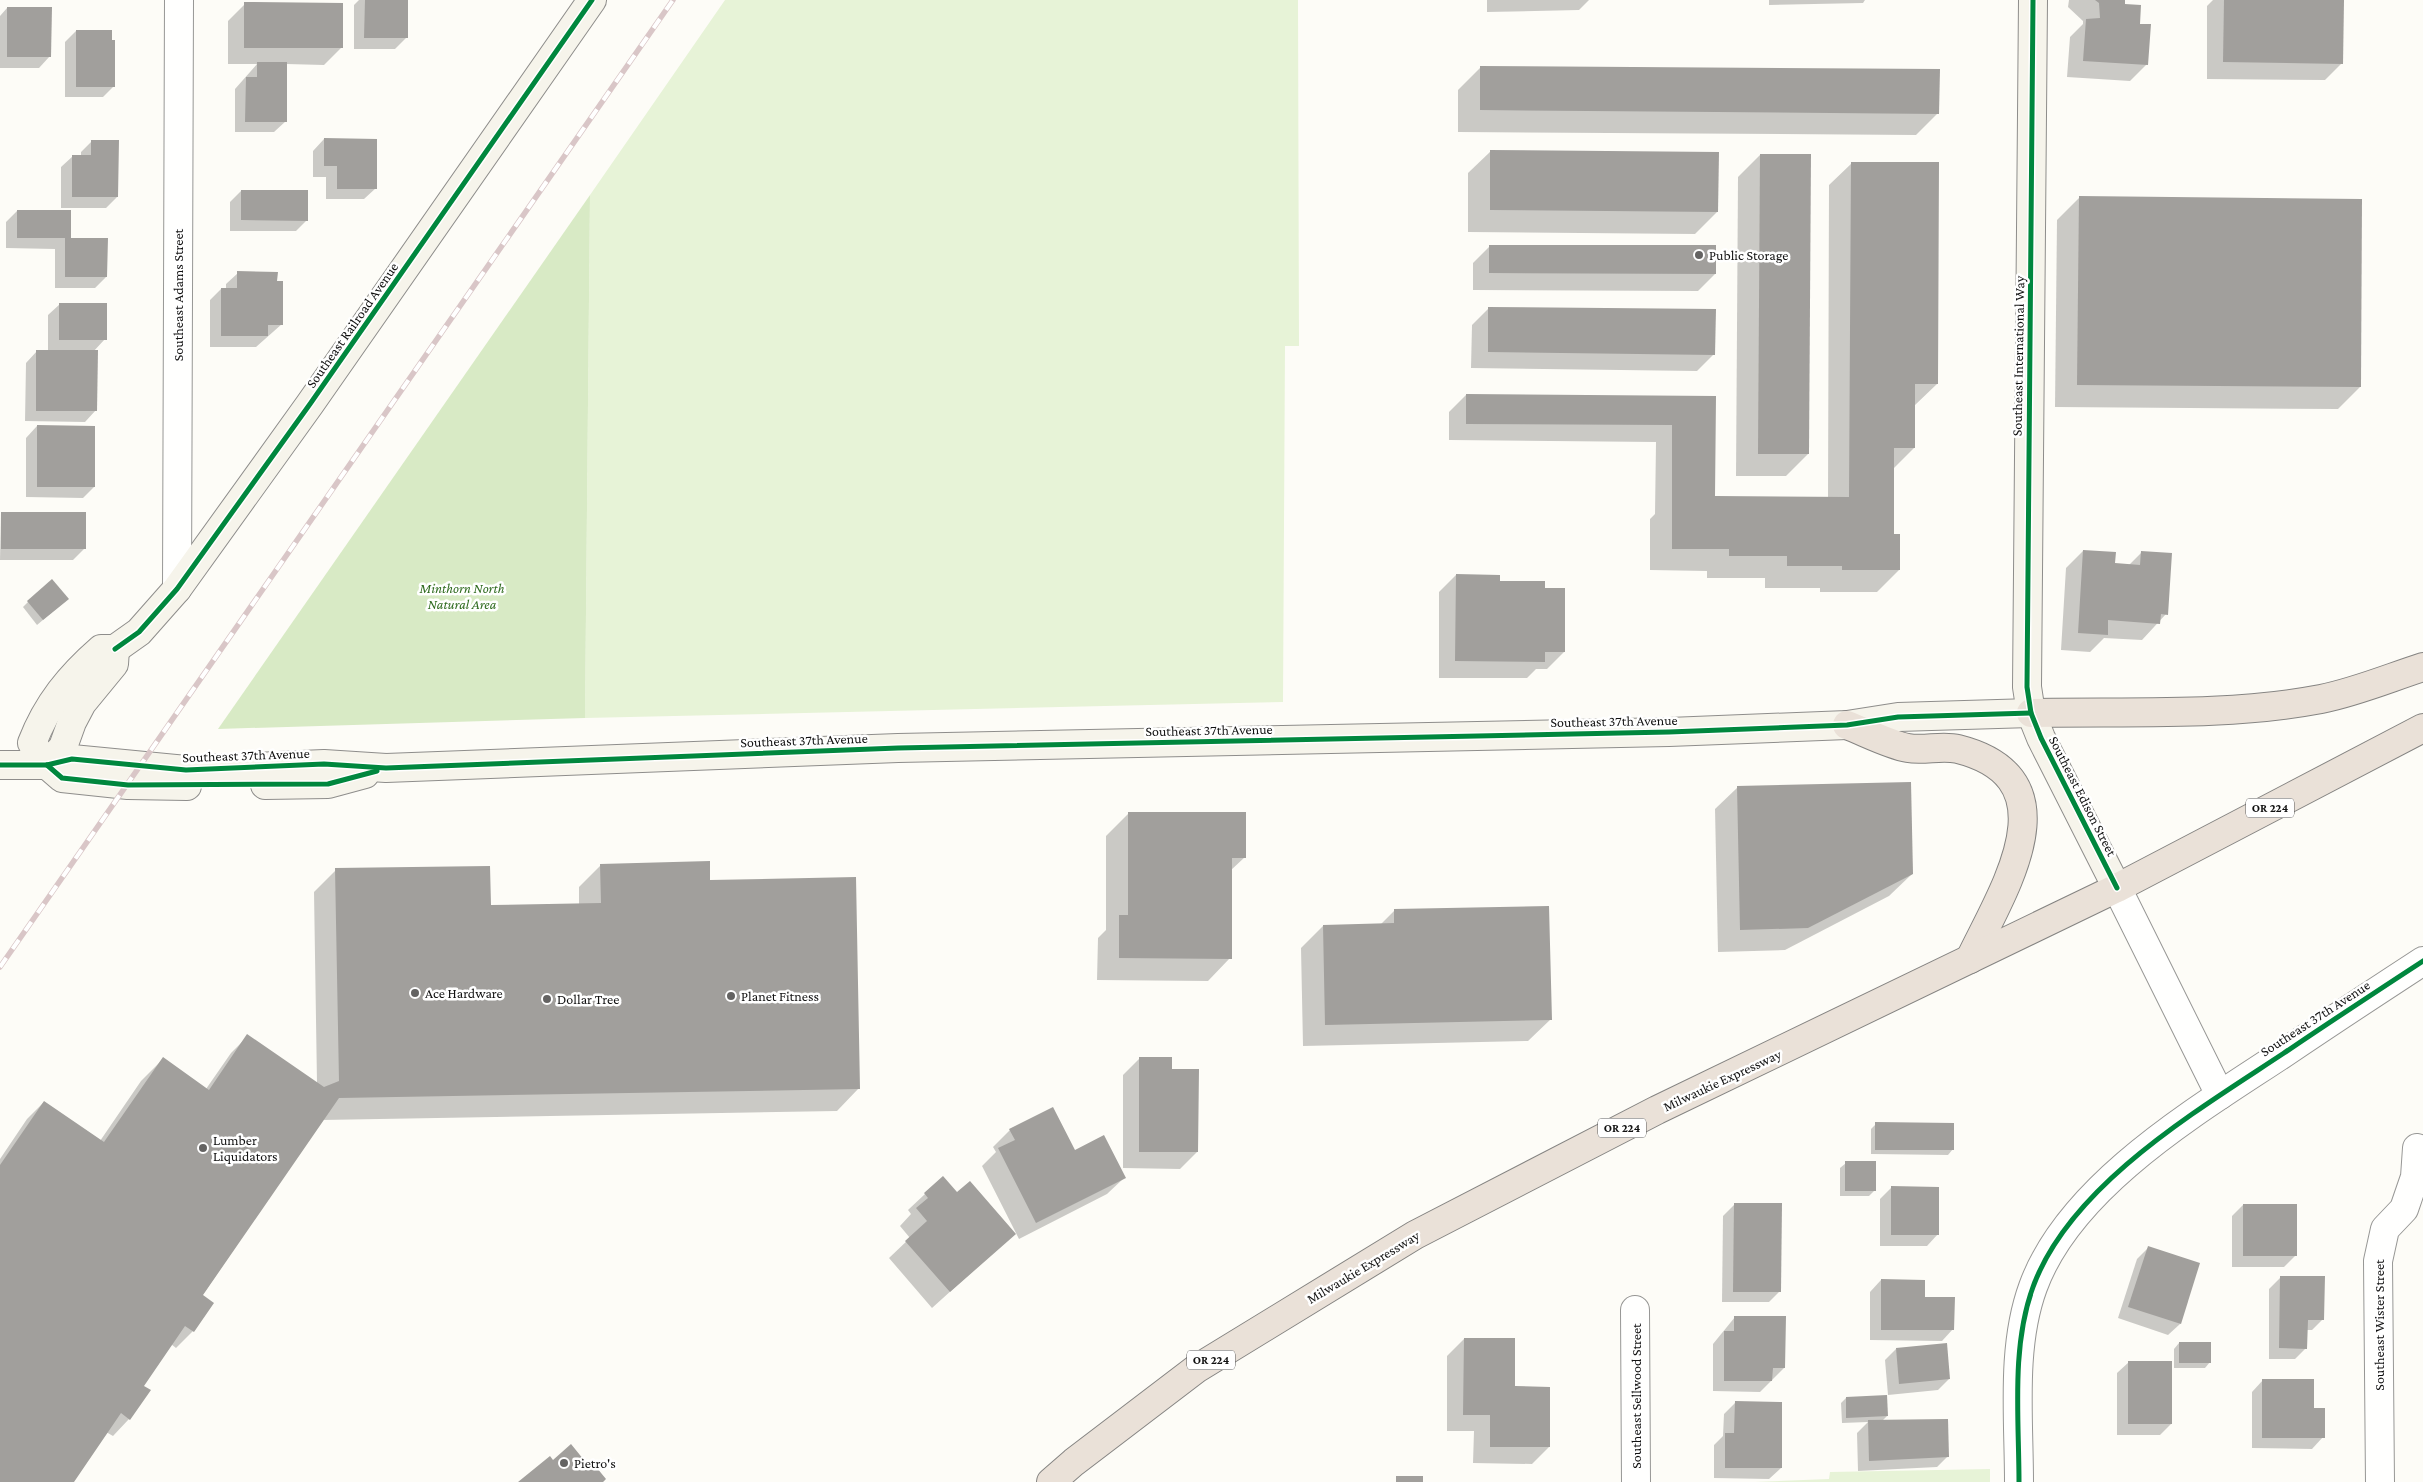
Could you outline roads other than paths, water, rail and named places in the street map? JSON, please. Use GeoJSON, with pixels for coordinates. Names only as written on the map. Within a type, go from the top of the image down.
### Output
{"type":"FeatureCollection","features":[{"type":"Feature","properties":{"kind":"highway"},"geometry":{"type":"LineString","coordinates":[[2032,712],[2261,708],[2322,699],[2358,689],[2423,666]]}},
{"type":"Feature","properties":{"kind":"highway"},"geometry":{"type":"LineString","coordinates":[[1847,725],[1908,748],[1955,748],[1982,756],[1994,763],[2010,778],[2014,785],[2020,798],[2024,818],[2023,838],[2016,860],[1970,959]]}},
{"type":"Feature","properties":{"kind":"highway","name":"Milwaukie Expressway"},"geometry":{"type":"LineString","coordinates":[[1050,1482],[1196,1369],[1415,1235],[1656,1110],[2117,888],[2423,728]]}},
{"type":"Feature","properties":{"kind":"street","name":"Southeast Adams Street"},"geometry":{"type":"LineString","coordinates":[[177,589],[179,0]]}},
{"type":"Feature","properties":{"kind":"street","name":"Southeast Railroad Avenue"},"geometry":{"type":"LineString","coordinates":[[47,765],[32,742],[49,705],[78,669],[101,649],[115,649],[139,632],[177,589],[310,404],[592,0]]}},
{"type":"Feature","properties":{"kind":"street","name":"Southeast International Way"},"geometry":{"type":"LineString","coordinates":[[2032,712],[2027,687],[2026,643],[2033,0]]}},
{"type":"Feature","properties":{"kind":"street","name":"Southeast 37th Avenue"},"geometry":{"type":"LineString","coordinates":[[47,765],[62,778],[128,785],[328,784],[386,768],[898,748],[1661,732],[1847,725],[1898,716],[2032,712]]}},
{"type":"Feature","properties":{"kind":"street","name":"Southeast Edison Street"},"geometry":{"type":"LineString","coordinates":[[2032,712],[2041,738],[2220,1095]]}},
{"type":"Feature","properties":{"kind":"street"},"geometry":{"type":"LineString","coordinates":[[0,765],[47,765]]}},
{"type":"Feature","properties":{"kind":"street","name":"Southeast 37th Avenue"},"geometry":{"type":"LineString","coordinates":[[2220,1095],[2423,961]]}},
{"type":"Feature","properties":{"kind":"street"},"geometry":{"type":"LineString","coordinates":[[2019,1482],[2019,1398],[2022,1334],[2034,1286],[2046,1260],[2073,1220],[2110,1181],[2183,1120],[2220,1095]]}},
{"type":"Feature","properties":{"kind":"street","name":"Southeast Wister Street"},"geometry":{"type":"LineString","coordinates":[[2380,1482],[2378,1261],[2384,1229],[2404,1209],[2415,1177],[2417,1148]]}},
{"type":"Feature","properties":{"kind":"street","name":"Southeast Sellwood Street"},"geometry":{"type":"LineString","coordinates":[[1635,1310],[1636,1482]]}},
{"type":"Feature","properties":{"kind":"railway"},"geometry":{"type":"LineString","coordinates":[[0,967],[673,0]]}},
{"type":"Feature","properties":{"kind":"place","name":"Public Storage"},"geometry":{"type":"Point","coordinates":[1699,255]}},
{"type":"Feature","properties":{"kind":"place","name":"Ace Hardware"},"geometry":{"type":"Point","coordinates":[415,993]}},
{"type":"Feature","properties":{"kind":"place","name":"Planet Fitness"},"geometry":{"type":"Point","coordinates":[731,996]}},
{"type":"Feature","properties":{"kind":"place","name":"Dollar Tree"},"geometry":{"type":"Point","coordinates":[547,999]}},
{"type":"Feature","properties":{"kind":"place","name":"Lumber Liquidators"},"geometry":{"type":"Point","coordinates":[203,1148]}},
{"type":"Feature","properties":{"kind":"place","name":"Pietro's"},"geometry":{"type":"Point","coordinates":[564,1463]}},
{"type":"Feature","properties":{"kind":"park label","name":"Minthorn North Natural Area"},"geometry":{"type":"Point","coordinates":[462,596]}}]}
